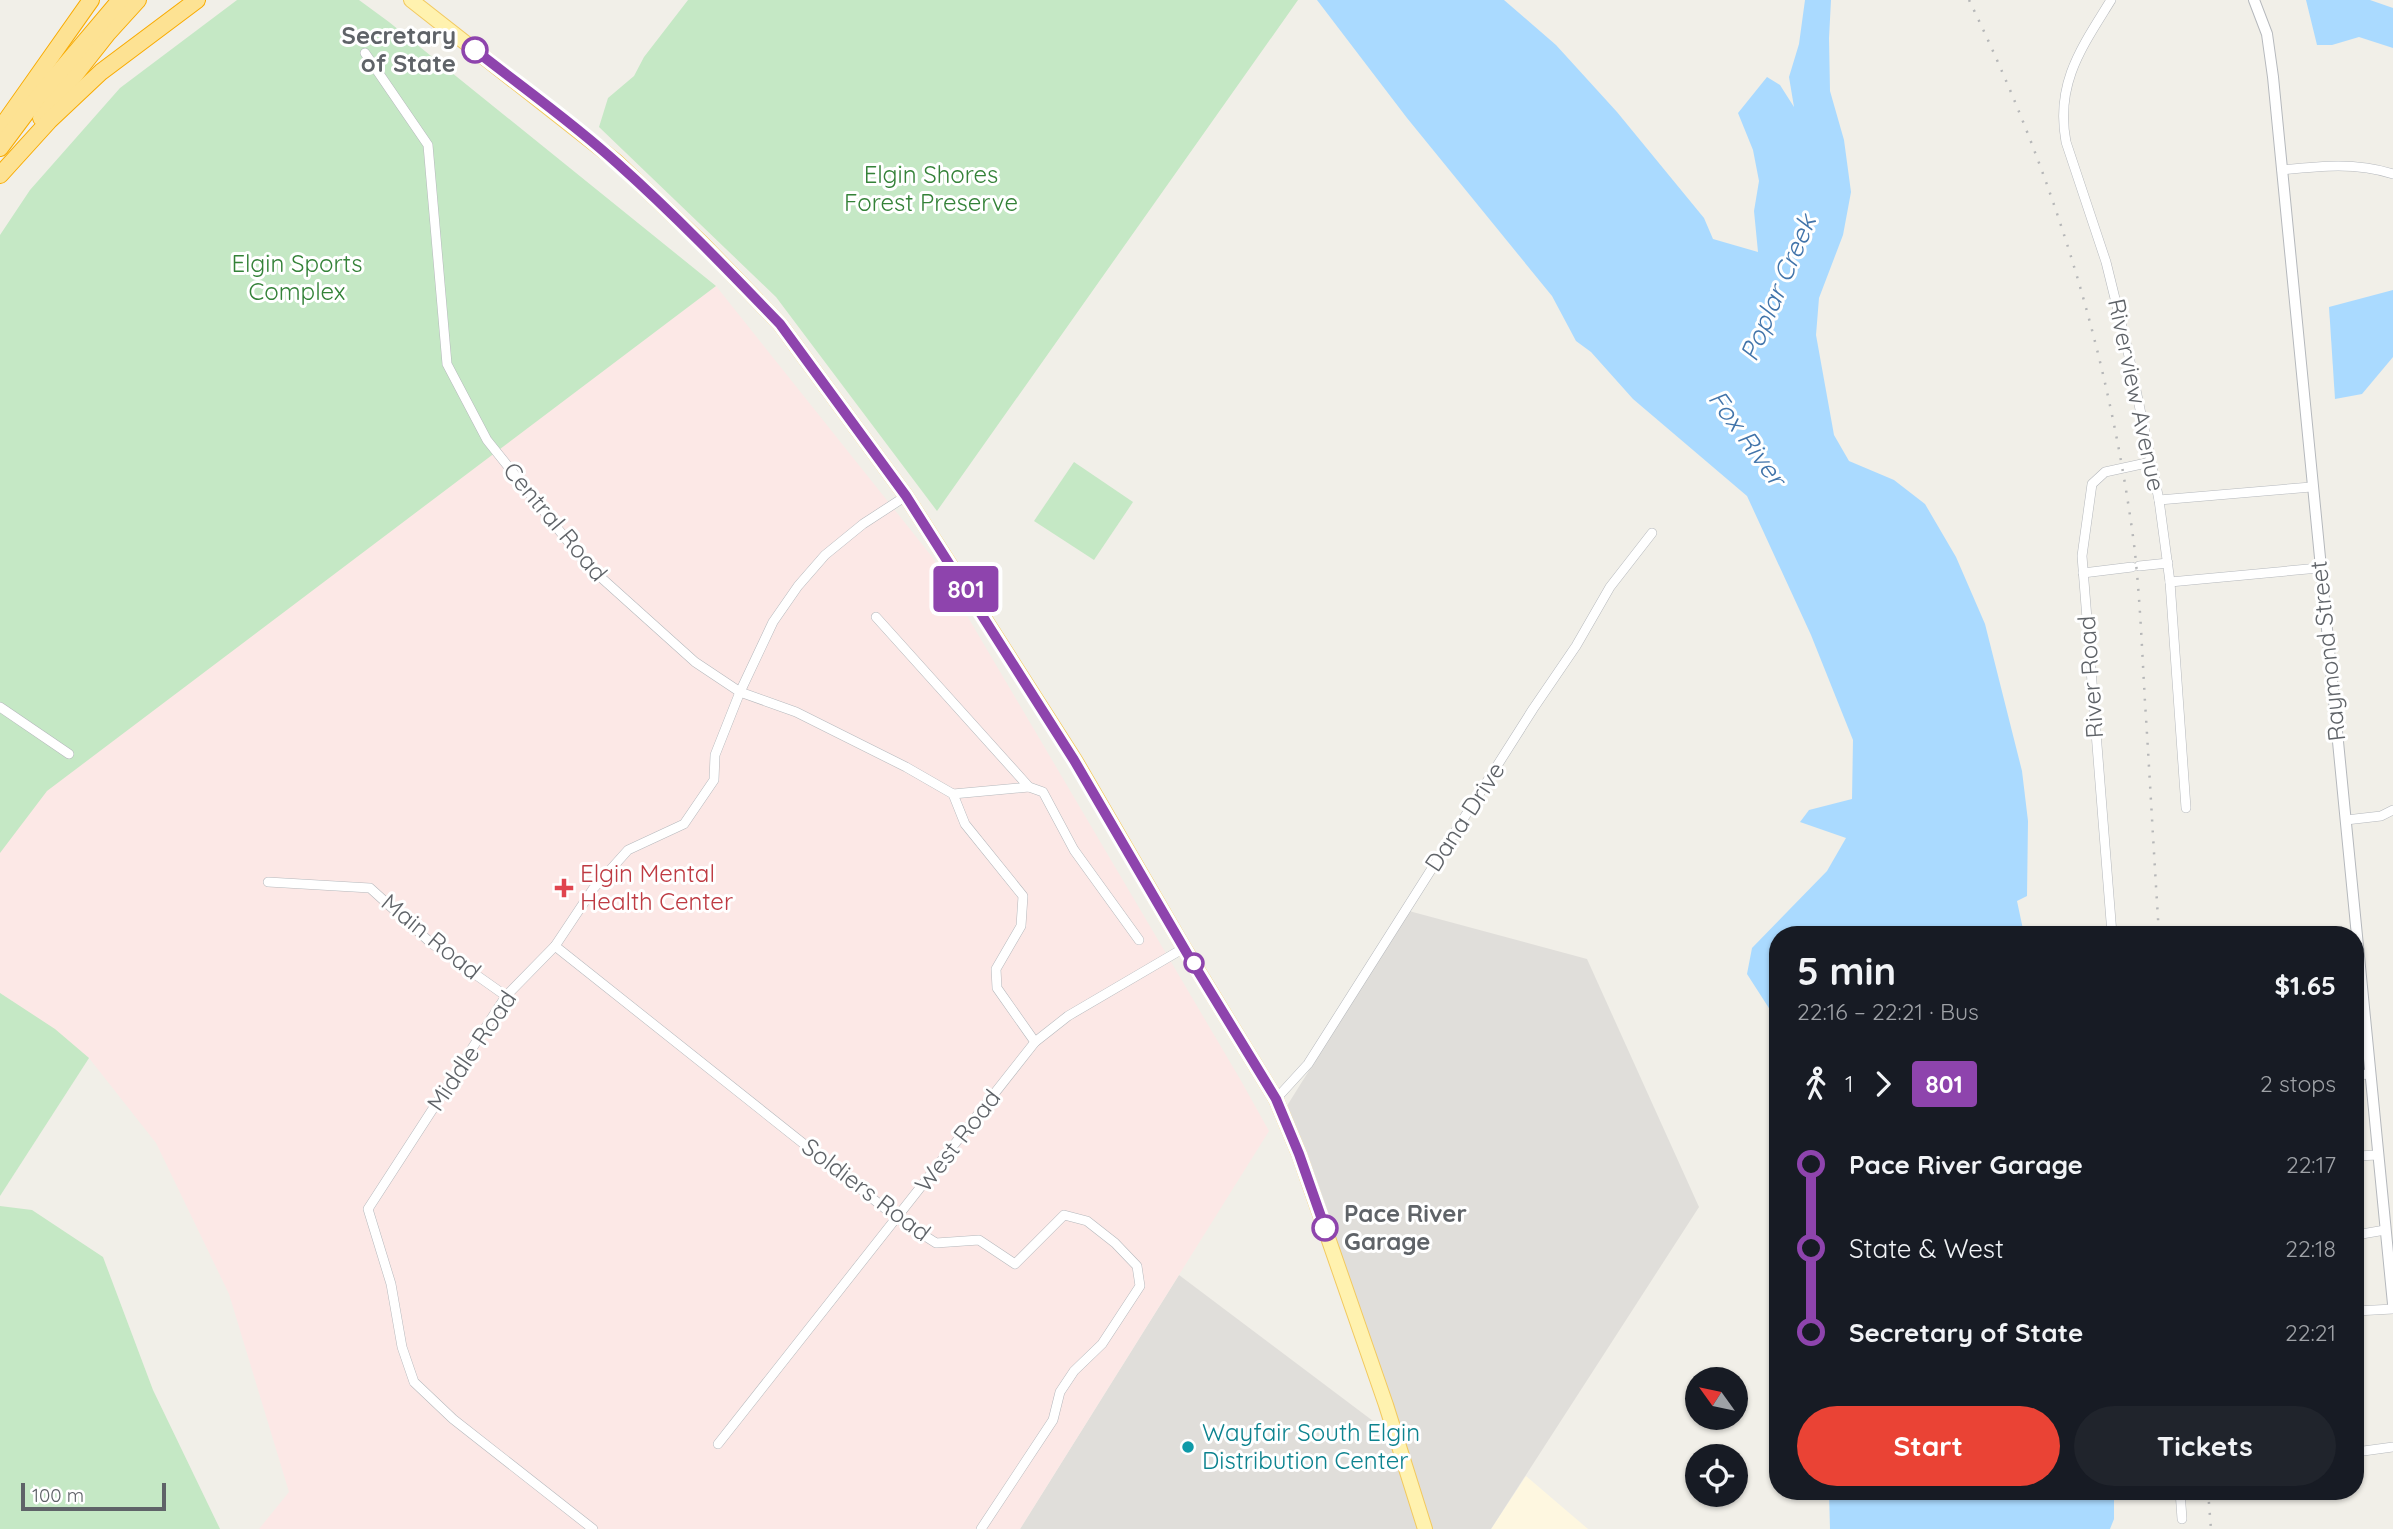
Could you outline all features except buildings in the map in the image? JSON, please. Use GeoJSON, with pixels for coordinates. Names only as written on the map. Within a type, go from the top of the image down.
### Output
{"type":"FeatureCollection","features":[{"type":"Feature","properties":{"kind":"highway"},"geometry":{"type":"LineString","coordinates":[[0,128],[90,0]]}},
{"type":"Feature","properties":{"kind":"highway"},"geometry":{"type":"LineString","coordinates":[[0,148],[38,97],[120,0]]}},
{"type":"Feature","properties":{"kind":"highway"},"geometry":{"type":"LineString","coordinates":[[0,174],[108,33],[138,0]]}},
{"type":"Feature","properties":{"kind":"highway"},"geometry":{"type":"LineString","coordinates":[[0,174],[49,121],[101,72],[197,0]]}},
{"type":"Feature","properties":{"kind":"main road"},"geometry":{"type":"LineString","coordinates":[[411,0],[616,161],[702,243],[780,324],[906,496],[1074,760],[1276,1099],[1299,1154],[1386,1405],[1424,1529]]}},
{"type":"Feature","properties":{"kind":"street","name":"Riverview Avenue"},"geometry":{"type":"LineString","coordinates":[[2111,0],[2081,48],[2071,70],[2064,93],[2062,123],[2115,298],[2139,398],[2159,500],[2170,582],[2186,808]]}},
{"type":"Feature","properties":{"kind":"street","name":"Raymond Street"},"geometry":{"type":"LineString","coordinates":[[2254,0],[2264,24],[2270,54],[2356,926]]}},
{"type":"Feature","properties":{"kind":"street","name":"Central Road"},"geometry":{"type":"LineString","coordinates":[[365,53],[428,145],[447,363],[486,440],[586,564],[695,662],[740,692],[796,712],[906,767],[953,794]]}},
{"type":"Feature","properties":{"kind":"street"},"geometry":{"type":"LineString","coordinates":[[2282,170],[2343,165],[2372,168],[2393,174]]}},
{"type":"Feature","properties":{"kind":"street","name":"River Road"},"geometry":{"type":"LineString","coordinates":[[2111,926],[2082,556],[2092,484],[2105,472],[2151,462]]}},
{"type":"Feature","properties":{"kind":"street"},"geometry":{"type":"LineString","coordinates":[[2159,500],[2311,487]]}},
{"type":"Feature","properties":{"kind":"street","name":"Middle Road"},"geometry":{"type":"LineString","coordinates":[[593,1529],[453,1419],[414,1382],[402,1347],[391,1284],[368,1209],[506,996],[555,946],[593,890],[628,850],[684,824],[714,780],[715,755],[740,692],[773,622],[798,586],[825,555],[863,524],[906,496]]}},
{"type":"Feature","properties":{"kind":"street","name":"Dana Drive"},"geometry":{"type":"LineString","coordinates":[[1276,1099],[1308,1064],[1533,709],[1576,646],[1610,587],[1652,533]]}},
{"type":"Feature","properties":{"kind":"street"},"geometry":{"type":"LineString","coordinates":[[2083,573],[2168,563]]}},
{"type":"Feature","properties":{"kind":"street"},"geometry":{"type":"LineString","coordinates":[[2170,582],[2319,568]]}},
{"type":"Feature","properties":{"kind":"street"},"geometry":{"type":"LineString","coordinates":[[876,617],[1029,787]]}},
{"type":"Feature","properties":{"kind":"street"},"geometry":{"type":"LineString","coordinates":[[0,707],[69,754]]}},
{"type":"Feature","properties":{"kind":"street"},"geometry":{"type":"LineString","coordinates":[[1035,1042],[997,988],[996,969],[1021,926],[1023,896],[964,824],[953,794],[1029,787],[1043,792],[1074,850],[1139,940]]}},
{"type":"Feature","properties":{"kind":"street"},"geometry":{"type":"LineString","coordinates":[[2346,820],[2381,816],[2393,810]]}},
{"type":"Feature","properties":{"kind":"street","name":"Main Road"},"geometry":{"type":"LineString","coordinates":[[268,882],[370,888],[431,943],[506,996]]}},
{"type":"Feature","properties":{"kind":"street","name":"Soldiers Road"},"geometry":{"type":"LineString","coordinates":[[555,946],[898,1218],[936,1244],[979,1240],[1015,1264],[1064,1215],[1087,1221],[1115,1243],[1137,1266],[1140,1286],[1102,1344],[1074,1371],[1060,1392],[1053,1420],[981,1529]]}},
{"type":"Feature","properties":{"kind":"street","name":"West Road"},"geometry":{"type":"LineString","coordinates":[[718,1444],[1035,1042],[1068,1016],[1185,948]]}},
{"type":"Feature","properties":{"kind":"street","name":"Raymond Street"},"geometry":{"type":"LineString","coordinates":[[2364,1010],[2393,1307]]}},
{"type":"Feature","properties":{"kind":"street"},"geometry":{"type":"LineString","coordinates":[[2364,1074],[2370,1074]]}},
{"type":"Feature","properties":{"kind":"street"},"geometry":{"type":"LineString","coordinates":[[2364,1156],[2378,1155]]}},
{"type":"Feature","properties":{"kind":"street"},"geometry":{"type":"LineString","coordinates":[[2364,1234],[2385,1230]]}},
{"type":"Feature","properties":{"kind":"street"},"geometry":{"type":"LineString","coordinates":[[2364,1310],[2393,1307]]}},
{"type":"Feature","properties":{"kind":"street"},"geometry":{"type":"LineString","coordinates":[[2364,1451],[2393,1447]]}},
{"type":"Feature","properties":{"kind":"street"},"geometry":{"type":"LineString","coordinates":[[2181,1500],[2182,1519]]}},
{"type":"Feature","properties":{"kind":"shaded area","name":"Elgin Mental Health Center"},"geometry":{"type":"Polygon","coordinates":[[[716,286],[933,558],[1269,1131],[1020,1529],[259,1529],[289,1492],[229,1294],[156,1143],[89,1058],[54,1029],[0,993],[0,850],[69,754],[716,286]]]}},
{"type":"Feature","properties":{"kind":"shaded area"},"geometry":{"type":"Polygon","coordinates":[[[1409,911],[1587,959],[1699,1207],[1491,1529],[1427,1529],[1285,1109],[1409,911]]]}},
{"type":"Feature","properties":{"kind":"shaded area"},"geometry":{"type":"Polygon","coordinates":[[[1179,1275],[1389,1433],[1422,1529],[1020,1529],[1179,1275]]]}},
{"type":"Feature","properties":{"kind":"shaded area"},"geometry":{"type":"Polygon","coordinates":[[[1526,1476],[1588,1529],[1491,1529],[1526,1476]]]}},
{"type":"Feature","properties":{"kind":"green space","name":"Elgin Sports Complex"},"geometry":{"type":"Polygon","coordinates":[[[237,0],[359,0],[716,286],[47,791],[0,853],[0,235],[30,190],[120,88],[237,0]]]}},
{"type":"Feature","properties":{"kind":"green space","name":"Elgin Shores Forest Preserve"},"geometry":{"type":"Polygon","coordinates":[[[688,0],[1298,0],[937,511],[776,297],[599,127],[608,98],[634,76],[644,57],[688,0]]]}},
{"type":"Feature","properties":{"kind":"green space"},"geometry":{"type":"Polygon","coordinates":[[[1074,462],[1133,502],[1094,560],[1034,521],[1074,462]]]}},
{"type":"Feature","properties":{"kind":"green space"},"geometry":{"type":"Polygon","coordinates":[[[0,993],[55,1029],[89,1058],[0,1196],[0,993]]]}},
{"type":"Feature","properties":{"kind":"green space"},"geometry":{"type":"Polygon","coordinates":[[[0,1206],[32,1210],[103,1257],[153,1390],[220,1529],[0,1529],[0,1206]]]}},
{"type":"Feature","properties":{"kind":"water"},"geometry":{"type":"Polygon","coordinates":[[[1317,0],[1504,0],[1556,45],[1617,112],[1704,218],[1713,239],[1758,252],[1754,211],[1759,181],[1753,150],[1738,113],[1767,77],[1780,85],[1794,107],[1789,77],[1799,44],[1805,0],[1831,0],[1830,91],[1844,140],[1851,192],[1843,235],[1819,298],[1816,335],[1834,435],[1849,461],[1894,480],[1925,504],[1956,557],[1985,624],[2022,771],[2028,821],[2027,896],[2017,901],[2022,926],[1773,926],[1827,871],[1846,838],[1800,822],[1809,810],[1852,799],[1853,740],[1811,635],[1747,496],[1633,399],[1591,352],[1576,341],[1552,296],[1407,118],[1317,0]]]}},
{"type":"Feature","properties":{"kind":"water"},"geometry":{"type":"Polygon","coordinates":[[[2306,0],[2370,0],[2393,8],[2393,48],[2359,37],[2332,45],[2317,45],[2306,0]]]}},
{"type":"Feature","properties":{"kind":"water"},"geometry":{"type":"Polygon","coordinates":[[[2393,290],[2393,357],[2362,394],[2335,399],[2329,307],[2393,290]]]}},
{"type":"Feature","properties":{"kind":"water"},"geometry":{"type":"Polygon","coordinates":[[[1769,931],[1769,1008],[1747,974],[1752,948],[1769,931]]]}},
{"type":"Feature","properties":{"kind":"water"},"geometry":{"type":"Polygon","coordinates":[[[1829,1500],[2114,1500],[2114,1519],[2110,1529],[1830,1529],[1829,1500]]]}},
{"type":"Feature","properties":{"kind":"railway"},"geometry":{"type":"LineString","coordinates":[[1969,0],[2027,131],[2052,198],[2074,265],[2109,403],[2123,473],[2136,564],[2159,926]]}},
{"type":"Feature","properties":{"kind":"railway"},"geometry":{"type":"LineString","coordinates":[[2209,1500],[2211,1529]]}},
{"type":"Feature","properties":{"kind":"bus line","name":"801"},"geometry":{"type":"LineString","coordinates":[[475,50],[616,161],[702,243],[780,324],[906,496],[1074,760],[1276,1099],[1325,1228]]}},
{"type":"Feature","properties":{"kind":"place","name":"Secretary of State"},"geometry":{"type":"Point","coordinates":[475,50]}},
{"type":"Feature","properties":{"kind":"place","name":"Elgin Mental Health Center"},"geometry":{"type":"Point","coordinates":[564,888]}},
{"type":"Feature","properties":{"kind":"place","name":"Pace River Garage"},"geometry":{"type":"Point","coordinates":[1325,1228]}},
{"type":"Feature","properties":{"kind":"place","name":"Wayfair South Elgin Distribution Center"},"geometry":{"type":"Point","coordinates":[1188,1447]}},
{"type":"Feature","properties":{"kind":"water label","name":"Poplar Creek"},"geometry":{"type":"Point","coordinates":[1778,288]}},
{"type":"Feature","properties":{"kind":"water label","name":"Fox River"},"geometry":{"type":"Point","coordinates":[1747,438]}}]}
